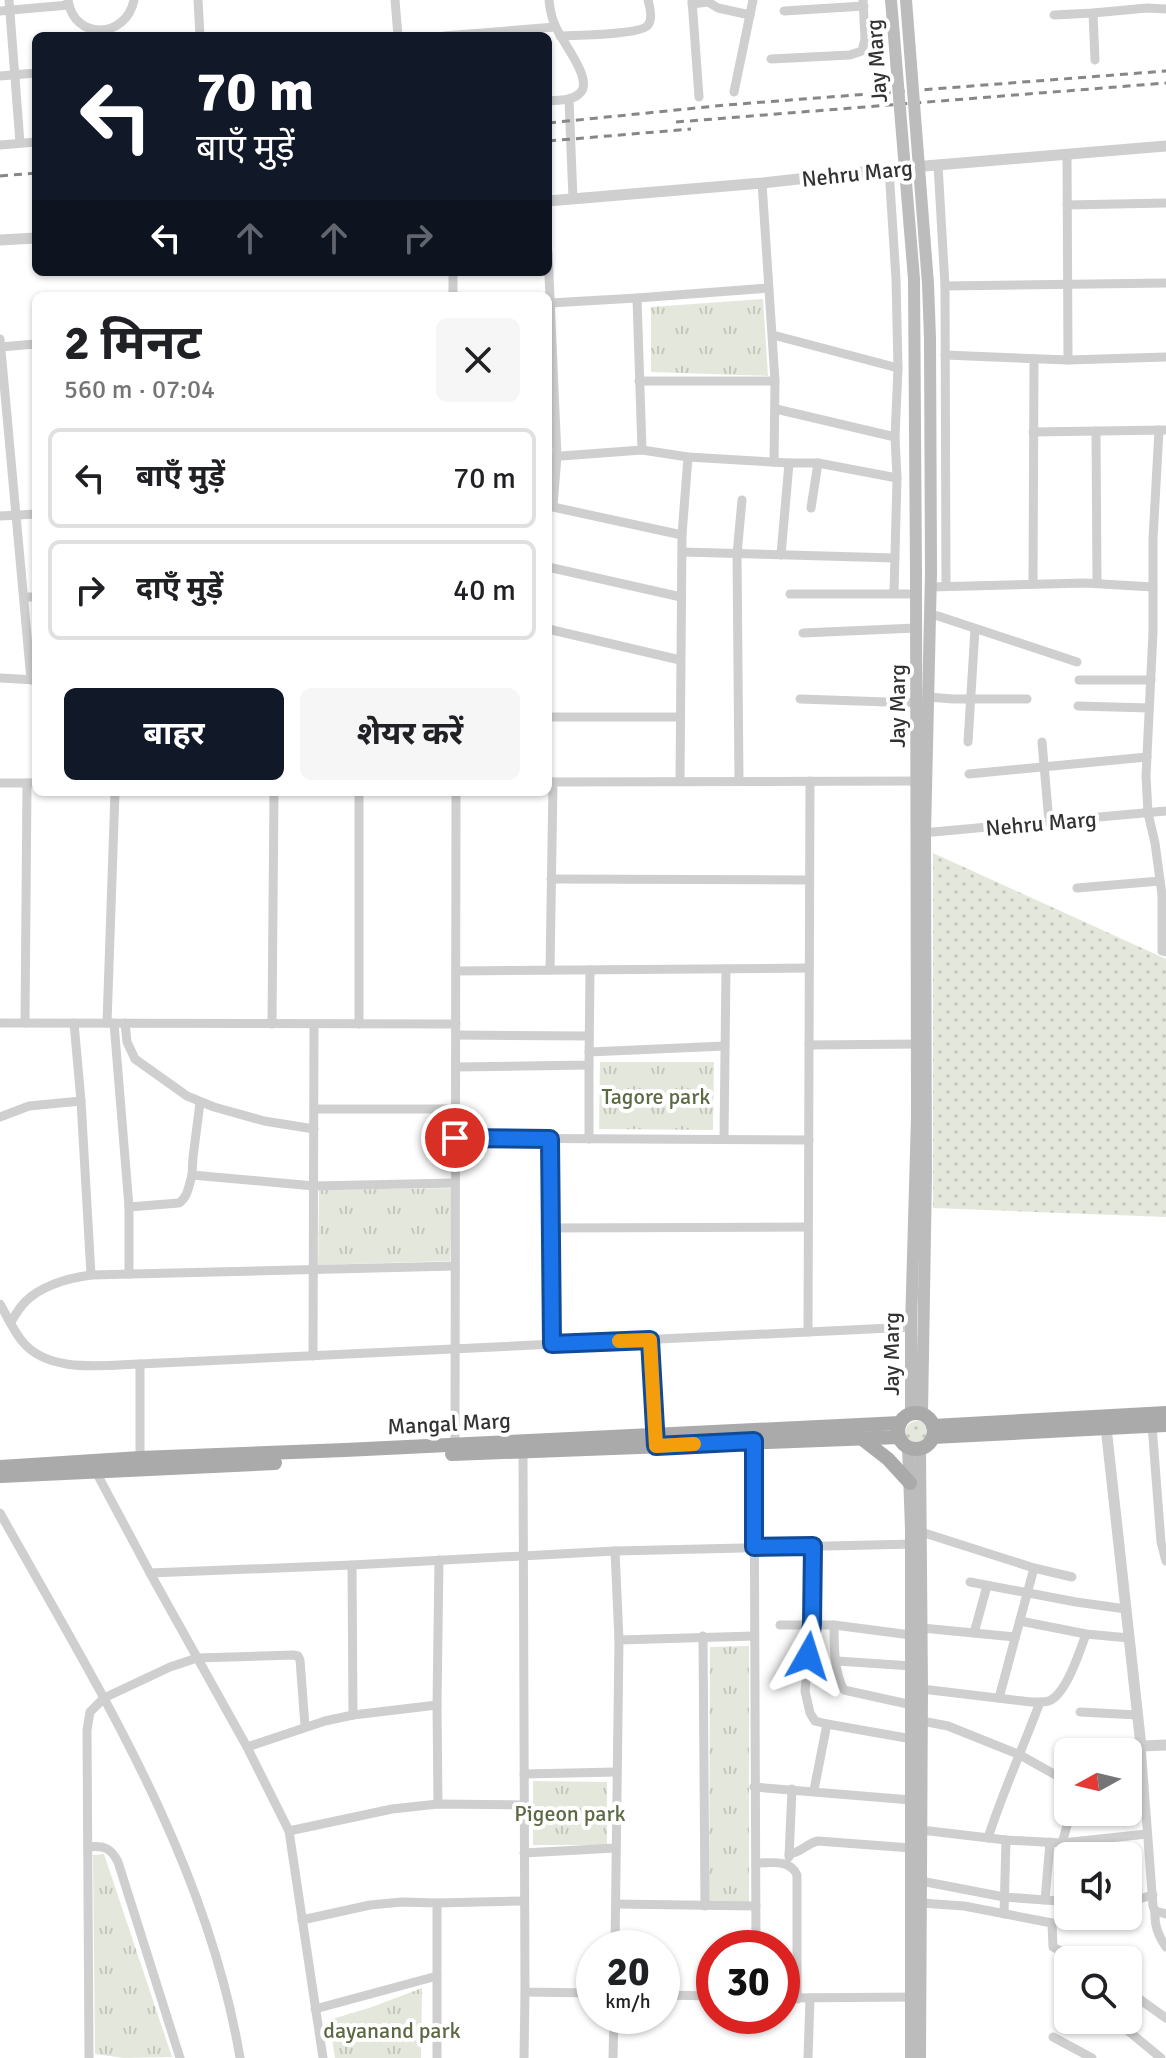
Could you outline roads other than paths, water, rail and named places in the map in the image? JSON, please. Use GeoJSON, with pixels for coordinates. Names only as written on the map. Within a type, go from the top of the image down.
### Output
{"type":"FeatureCollection","features":[{"type":"Feature","properties":{"kind":"main road","name":"Jay Marg"},"geometry":{"type":"LineString","coordinates":[[891,0],[914,279],[916,628],[922,700]]}},
{"type":"Feature","properties":{"kind":"main road","name":"Jay Marg"},"geometry":{"type":"LineString","coordinates":[[906,0],[930,338],[930,580],[922,700],[920,833],[922,1044],[910,1430]]}},
{"type":"Feature","properties":{"kind":"main road","name":"Jay Marg"},"geometry":{"type":"LineString","coordinates":[[910,1430],[922,1044]]}},
{"type":"Feature","properties":{"kind":"main road"},"geometry":{"type":"LineString","coordinates":[[933,1431],[1166,1413]]}},
{"type":"Feature","properties":{"kind":"main road"},"geometry":{"type":"LineString","coordinates":[[931,1420],[933,1431],[930,1442],[910,1430],[931,1420]]}},
{"type":"Feature","properties":{"kind":"main road"},"geometry":{"type":"LineString","coordinates":[[933,1431],[1159,1425]]}},
{"type":"Feature","properties":{"kind":"main road"},"geometry":{"type":"LineString","coordinates":[[910,1430],[910,1483],[916,1537]]}},
{"type":"Feature","properties":{"kind":"main road"},"geometry":{"type":"LineString","coordinates":[[910,1430],[916,1537],[916,1632],[922,1689],[921,1903],[911,2058]]}},
{"type":"Feature","properties":{"kind":"main road","name":"Mangal Marg"},"geometry":{"type":"LineString","coordinates":[[0,1473],[96,1472],[455,1449],[523,1452],[656,1441],[861,1438],[910,1430]]}},
{"type":"Feature","properties":{"kind":"main road","name":"Mangal Marg"},"geometry":{"type":"LineString","coordinates":[[0,1473],[140,1458],[455,1449],[910,1430]]}},
{"type":"Feature","properties":{"kind":"main road"},"geometry":{"type":"LineString","coordinates":[[861,1438],[888,1459],[910,1483]]}},
{"type":"Feature","properties":{"kind":"main road"},"geometry":{"type":"LineString","coordinates":[[916,1632],[912,1666],[911,1848],[920,2058]]}},
{"type":"Feature","properties":{"kind":"street"},"geometry":{"type":"LineString","coordinates":[[109,32],[130,14],[134,0]]}},
{"type":"Feature","properties":{"kind":"street"},"geometry":{"type":"LineString","coordinates":[[198,0],[200,32]]}},
{"type":"Feature","properties":{"kind":"street"},"geometry":{"type":"LineString","coordinates":[[395,0],[398,32]]}},
{"type":"Feature","properties":{"kind":"street"},"geometry":{"type":"LineString","coordinates":[[549,0],[558,31],[573,56],[584,87],[582,92],[569,99],[552,101]]}},
{"type":"Feature","properties":{"kind":"street"},"geometry":{"type":"LineString","coordinates":[[535,32],[628,32],[645,29],[650,24],[651,16],[648,0]]}},
{"type":"Feature","properties":{"kind":"street"},"geometry":{"type":"LineString","coordinates":[[734,92],[753,0]]}},
{"type":"Feature","properties":{"kind":"street"},"geometry":{"type":"LineString","coordinates":[[699,97],[692,2],[708,2],[718,8],[750,15]]}},
{"type":"Feature","properties":{"kind":"street"},"geometry":{"type":"LineString","coordinates":[[20,143],[6,7],[68,3],[83,26],[103,32]]}},
{"type":"Feature","properties":{"kind":"street"},"geometry":{"type":"LineString","coordinates":[[771,59],[857,53],[862,51],[864,45],[864,3],[784,11]]}},
{"type":"Feature","properties":{"kind":"street"},"geometry":{"type":"LineString","coordinates":[[1054,15],[1166,9]]}},
{"type":"Feature","properties":{"kind":"street"},"geometry":{"type":"LineString","coordinates":[[1093,13],[1095,60]]}},
{"type":"Feature","properties":{"kind":"street"},"geometry":{"type":"LineString","coordinates":[[0,76],[32,73]]}},
{"type":"Feature","properties":{"kind":"street"},"geometry":{"type":"LineString","coordinates":[[569,99],[573,199]]}},
{"type":"Feature","properties":{"kind":"street"},"geometry":{"type":"LineString","coordinates":[[0,145],[32,142]]}},
{"type":"Feature","properties":{"kind":"street","name":"Nehru Marg"},"geometry":{"type":"LineString","coordinates":[[552,201],[1166,146]]}},
{"type":"Feature","properties":{"kind":"street"},"geometry":{"type":"LineString","coordinates":[[1067,154],[1068,360]]}},
{"type":"Feature","properties":{"kind":"street"},"geometry":{"type":"LineString","coordinates":[[938,165],[945,286],[946,585]]}},
{"type":"Feature","properties":{"kind":"street"},"geometry":{"type":"LineString","coordinates":[[889,169],[898,368],[894,593]]}},
{"type":"Feature","properties":{"kind":"street"},"geometry":{"type":"LineString","coordinates":[[762,183],[775,381],[774,462]]}},
{"type":"Feature","properties":{"kind":"street"},"geometry":{"type":"LineString","coordinates":[[1067,205],[1166,203]]}},
{"type":"Feature","properties":{"kind":"street"},"geometry":{"type":"LineString","coordinates":[[0,240],[32,238]]}},
{"type":"Feature","properties":{"kind":"street"},"geometry":{"type":"LineString","coordinates":[[945,286],[1166,283]]}},
{"type":"Feature","properties":{"kind":"street"},"geometry":{"type":"LineString","coordinates":[[552,303],[769,288]]}},
{"type":"Feature","properties":{"kind":"street"},"geometry":{"type":"LineString","coordinates":[[637,298],[642,450]]}},
{"type":"Feature","properties":{"kind":"street"},"geometry":{"type":"LineString","coordinates":[[773,335],[898,368]]}},
{"type":"Feature","properties":{"kind":"street"},"geometry":{"type":"LineString","coordinates":[[0,339],[32,663]]}},
{"type":"Feature","properties":{"kind":"street"},"geometry":{"type":"LineString","coordinates":[[0,347],[32,344]]}},
{"type":"Feature","properties":{"kind":"street"},"geometry":{"type":"LineString","coordinates":[[945,355],[1068,360],[1166,357]]}},
{"type":"Feature","properties":{"kind":"street"},"geometry":{"type":"LineString","coordinates":[[1033,584],[1034,359]]}},
{"type":"Feature","properties":{"kind":"street"},"geometry":{"type":"LineString","coordinates":[[639,381],[775,381]]}},
{"type":"Feature","properties":{"kind":"street"},"geometry":{"type":"LineString","coordinates":[[776,409],[895,437]]}},
{"type":"Feature","properties":{"kind":"street"},"geometry":{"type":"LineString","coordinates":[[1033,432],[1162,430],[1153,539],[1153,632],[1146,776],[1148,813],[1160,881],[1162,951],[1166,952]]}},
{"type":"Feature","properties":{"kind":"street"},"geometry":{"type":"LineString","coordinates":[[1096,431],[1097,583]]}},
{"type":"Feature","properties":{"kind":"street"},"geometry":{"type":"LineString","coordinates":[[682,535],[553,507],[552,456],[642,450],[688,457],[818,463],[897,478]]}},
{"type":"Feature","properties":{"kind":"street"},"geometry":{"type":"LineString","coordinates":[[680,781],[682,535],[688,457]]}},
{"type":"Feature","properties":{"kind":"street"},"geometry":{"type":"LineString","coordinates":[[781,555],[789,463]]}},
{"type":"Feature","properties":{"kind":"street"},"geometry":{"type":"LineString","coordinates":[[811,508],[818,463]]}},
{"type":"Feature","properties":{"kind":"street"},"geometry":{"type":"LineString","coordinates":[[739,781],[737,554],[742,500]]}},
{"type":"Feature","properties":{"kind":"street"},"geometry":{"type":"LineString","coordinates":[[0,516],[32,514]]}},
{"type":"Feature","properties":{"kind":"street"},"geometry":{"type":"LineString","coordinates":[[682,552],[895,558]]}},
{"type":"Feature","properties":{"kind":"street"},"geometry":{"type":"LineString","coordinates":[[552,568],[681,597]]}},
{"type":"Feature","properties":{"kind":"street"},"geometry":{"type":"LineString","coordinates":[[930,580],[946,585],[1097,583],[1153,587]]}},
{"type":"Feature","properties":{"kind":"street"},"geometry":{"type":"LineString","coordinates":[[790,594],[916,594]]}},
{"type":"Feature","properties":{"kind":"street"},"geometry":{"type":"LineString","coordinates":[[24,597],[32,597]]}},
{"type":"Feature","properties":{"kind":"street"},"geometry":{"type":"LineString","coordinates":[[929,615],[1077,662]]}},
{"type":"Feature","properties":{"kind":"street"},"geometry":{"type":"LineString","coordinates":[[803,633],[916,628]]}},
{"type":"Feature","properties":{"kind":"street"},"geometry":{"type":"LineString","coordinates":[[968,742],[975,629]]}},
{"type":"Feature","properties":{"kind":"street"},"geometry":{"type":"LineString","coordinates":[[552,630],[680,660]]}},
{"type":"Feature","properties":{"kind":"street"},"geometry":{"type":"LineString","coordinates":[[0,678],[32,680]]}},
{"type":"Feature","properties":{"kind":"street"},"geometry":{"type":"LineString","coordinates":[[1079,680],[1151,680]]}},
{"type":"Feature","properties":{"kind":"street"},"geometry":{"type":"LineString","coordinates":[[800,699],[1027,699]]}},
{"type":"Feature","properties":{"kind":"street"},"geometry":{"type":"LineString","coordinates":[[1078,706],[1149,708]]}},
{"type":"Feature","properties":{"kind":"street"},"geometry":{"type":"LineString","coordinates":[[552,717],[679,717]]}},
{"type":"Feature","properties":{"kind":"street"},"geometry":{"type":"LineString","coordinates":[[1042,742],[1049,822]]}},
{"type":"Feature","properties":{"kind":"street"},"geometry":{"type":"LineString","coordinates":[[969,774],[1147,757]]}},
{"type":"Feature","properties":{"kind":"street"},"geometry":{"type":"LineString","coordinates":[[552,782],[921,780]]}},
{"type":"Feature","properties":{"kind":"street"},"geometry":{"type":"LineString","coordinates":[[808,1332],[810,781]]}},
{"type":"Feature","properties":{"kind":"street"},"geometry":{"type":"LineString","coordinates":[[0,783],[31,783],[25,1023]]}},
{"type":"Feature","properties":{"kind":"street"},"geometry":{"type":"LineString","coordinates":[[115,796],[116,1023],[129,1207],[129,1274]]}},
{"type":"Feature","properties":{"kind":"street"},"geometry":{"type":"LineString","coordinates":[[272,1024],[274,796]]}},
{"type":"Feature","properties":{"kind":"street"},"geometry":{"type":"LineString","coordinates":[[359,796],[359,1024]]}},
{"type":"Feature","properties":{"kind":"street"},"geometry":{"type":"LineString","coordinates":[[455,1449],[456,796]]}},
{"type":"Feature","properties":{"kind":"street"},"geometry":{"type":"LineString","coordinates":[[550,796],[550,970]]}},
{"type":"Feature","properties":{"kind":"street","name":"Nehru Marg"},"geometry":{"type":"LineString","coordinates":[[920,833],[1166,811]]}},
{"type":"Feature","properties":{"kind":"street"},"geometry":{"type":"LineString","coordinates":[[551,879],[809,880]]}},
{"type":"Feature","properties":{"kind":"street"},"geometry":{"type":"LineString","coordinates":[[1077,888],[1160,881]]}},
{"type":"Feature","properties":{"kind":"street"},"geometry":{"type":"LineString","coordinates":[[456,971],[809,968]]}},
{"type":"Feature","properties":{"kind":"street"},"geometry":{"type":"LineString","coordinates":[[724,1139],[726,969]]}},
{"type":"Feature","properties":{"kind":"street"},"geometry":{"type":"LineString","coordinates":[[589,1139],[590,970]]}},
{"type":"Feature","properties":{"kind":"street"},"geometry":{"type":"LineString","coordinates":[[0,1023],[359,1024],[589,1036]]}},
{"type":"Feature","properties":{"kind":"street"},"geometry":{"type":"LineString","coordinates":[[74,1023],[91,1275]]}},
{"type":"Feature","properties":{"kind":"street"},"geometry":{"type":"LineString","coordinates":[[116,1023],[135,1059],[200,1103],[264,1121],[314,1129]]}},
{"type":"Feature","properties":{"kind":"street"},"geometry":{"type":"LineString","coordinates":[[313,1356],[314,1024]]}},
{"type":"Feature","properties":{"kind":"street"},"geometry":{"type":"LineString","coordinates":[[809,1045],[922,1044]]}},
{"type":"Feature","properties":{"kind":"street"},"geometry":{"type":"LineString","coordinates":[[589,1052],[725,1046]]}},
{"type":"Feature","properties":{"kind":"street"},"geometry":{"type":"LineString","coordinates":[[456,1067],[589,1065]]}},
{"type":"Feature","properties":{"kind":"street"},"geometry":{"type":"LineString","coordinates":[[0,1117],[29,1106],[81,1101]]}},
{"type":"Feature","properties":{"kind":"street"},"geometry":{"type":"LineString","coordinates":[[129,1207],[184,1200],[192,1175],[200,1103]]}},
{"type":"Feature","properties":{"kind":"street"},"geometry":{"type":"LineString","coordinates":[[314,1109],[456,1109]]}},
{"type":"Feature","properties":{"kind":"street"},"geometry":{"type":"LineString","coordinates":[[455,1138],[809,1140]]}},
{"type":"Feature","properties":{"kind":"street"},"geometry":{"type":"LineString","coordinates":[[550,1139],[552,1344]]}},
{"type":"Feature","properties":{"kind":"street"},"geometry":{"type":"LineString","coordinates":[[192,1175],[314,1186],[455,1183]]}},
{"type":"Feature","properties":{"kind":"street"},"geometry":{"type":"LineString","coordinates":[[550,1228],[808,1227]]}},
{"type":"Feature","properties":{"kind":"street"},"geometry":{"type":"LineString","coordinates":[[11,1322],[25,1302],[43,1290],[58,1282],[91,1275],[455,1266]]}},
{"type":"Feature","properties":{"kind":"street"},"geometry":{"type":"LineString","coordinates":[[0,1304],[23,1342],[56,1362],[140,1364],[911,1327]]}},
{"type":"Feature","properties":{"kind":"street"},"geometry":{"type":"LineString","coordinates":[[650,1340],[656,1441]]}},
{"type":"Feature","properties":{"kind":"street"},"geometry":{"type":"LineString","coordinates":[[140,1364],[140,1458]]}},
{"type":"Feature","properties":{"kind":"street"},"geometry":{"type":"LineString","coordinates":[[1159,1425],[1161,1542],[1166,1561]]}},
{"type":"Feature","properties":{"kind":"street"},"geometry":{"type":"LineString","coordinates":[[1106,1427],[1140,1738]]}},
{"type":"Feature","properties":{"kind":"street"},"geometry":{"type":"LineString","coordinates":[[754,1441],[756,1930]]}},
{"type":"Feature","properties":{"kind":"street"},"geometry":{"type":"LineString","coordinates":[[523,1452],[524,2058]]}},
{"type":"Feature","properties":{"kind":"street"},"geometry":{"type":"LineString","coordinates":[[96,1472],[247,1747],[289,1831],[323,2058]]}},
{"type":"Feature","properties":{"kind":"street"},"geometry":{"type":"LineString","coordinates":[[0,1513],[104,1698],[169,1828],[191,1883],[226,1992],[240,2058]]}},
{"type":"Feature","properties":{"kind":"street"},"geometry":{"type":"LineString","coordinates":[[150,1573],[615,1551],[813,1546],[916,1537],[1072,1577]]}},
{"type":"Feature","properties":{"kind":"street"},"geometry":{"type":"LineString","coordinates":[[813,1546],[812,1624],[805,1691],[810,1713],[815,1721],[912,1739]]}},
{"type":"Feature","properties":{"kind":"street"},"geometry":{"type":"LineString","coordinates":[[615,1551],[619,1640],[615,1930]]}},
{"type":"Feature","properties":{"kind":"street"},"geometry":{"type":"LineString","coordinates":[[438,1804],[439,1560]]}},
{"type":"Feature","properties":{"kind":"street"},"geometry":{"type":"LineString","coordinates":[[352,1565],[353,1715]]}},
{"type":"Feature","properties":{"kind":"street"},"geometry":{"type":"LineString","coordinates":[[999,1698],[1034,1568]]}},
{"type":"Feature","properties":{"kind":"street"},"geometry":{"type":"LineString","coordinates":[[970,1582],[1126,1609]]}},
{"type":"Feature","properties":{"kind":"street"},"geometry":{"type":"LineString","coordinates":[[974,1633],[987,1586]]}},
{"type":"Feature","properties":{"kind":"street"},"geometry":{"type":"LineString","coordinates":[[1020,1621],[1086,1634],[1129,1638]]}},
{"type":"Feature","properties":{"kind":"street"},"geometry":{"type":"LineString","coordinates":[[780,1625],[834,1625],[1015,1637]]}},
{"type":"Feature","properties":{"kind":"street"},"geometry":{"type":"LineString","coordinates":[[834,1625],[840,1683],[844,1690],[912,1705]]}},
{"type":"Feature","properties":{"kind":"street"},"geometry":{"type":"LineString","coordinates":[[922,1689],[1040,1702],[1053,1699],[1076,1661],[1086,1634]]}},
{"type":"Feature","properties":{"kind":"street"},"geometry":{"type":"LineString","coordinates":[[703,1636],[705,1906]]}},
{"type":"Feature","properties":{"kind":"street"},"geometry":{"type":"LineString","coordinates":[[619,1640],[754,1636]]}},
{"type":"Feature","properties":{"kind":"street"},"geometry":{"type":"LineString","coordinates":[[89,2058],[88,1718],[94,1706],[104,1698],[170,1667],[197,1658],[298,1656],[305,1726]]}},
{"type":"Feature","properties":{"kind":"street"},"geometry":{"type":"LineString","coordinates":[[837,1661],[912,1666]]}},
{"type":"Feature","properties":{"kind":"street"},"geometry":{"type":"LineString","coordinates":[[988,1838],[1040,1702]]}},
{"type":"Feature","properties":{"kind":"street"},"geometry":{"type":"LineString","coordinates":[[247,1747],[305,1726],[353,1715],[437,1705]]}},
{"type":"Feature","properties":{"kind":"street"},"geometry":{"type":"LineString","coordinates":[[1080,1712],[1138,1715]]}},
{"type":"Feature","properties":{"kind":"street"},"geometry":{"type":"LineString","coordinates":[[922,1721],[948,1726],[1020,1755],[1054,1774]]}},
{"type":"Feature","properties":{"kind":"street"},"geometry":{"type":"LineString","coordinates":[[814,1790],[827,1724]]}},
{"type":"Feature","properties":{"kind":"street"},"geometry":{"type":"LineString","coordinates":[[1142,1746],[1166,1745]]}},
{"type":"Feature","properties":{"kind":"street"},"geometry":{"type":"LineString","coordinates":[[1142,1759],[1155,1922],[1166,1947]]}},
{"type":"Feature","properties":{"kind":"street"},"geometry":{"type":"LineString","coordinates":[[524,1774],[616,1772]]}},
{"type":"Feature","properties":{"kind":"street"},"geometry":{"type":"LineString","coordinates":[[754,1787],[911,1800]]}},
{"type":"Feature","properties":{"kind":"street"},"geometry":{"type":"LineString","coordinates":[[792,1789],[789,1859],[797,1875],[797,1930]]}},
{"type":"Feature","properties":{"kind":"street"},"geometry":{"type":"LineString","coordinates":[[289,1831],[378,1811],[438,1804],[523,1805]]}},
{"type":"Feature","properties":{"kind":"street"},"geometry":{"type":"LineString","coordinates":[[921,1830],[1054,1842]]}},
{"type":"Feature","properties":{"kind":"street"},"geometry":{"type":"LineString","coordinates":[[1071,1842],[1147,1834]]}},
{"type":"Feature","properties":{"kind":"street"},"geometry":{"type":"LineString","coordinates":[[1004,1914],[1006,1840]]}},
{"type":"Feature","properties":{"kind":"street"},"geometry":{"type":"LineString","coordinates":[[757,1863],[789,1859],[818,1841],[911,1848]]}},
{"type":"Feature","properties":{"kind":"street"},"geometry":{"type":"LineString","coordinates":[[1045,1900],[1050,1842]]}},
{"type":"Feature","properties":{"kind":"street"},"geometry":{"type":"LineString","coordinates":[[88,1847],[106,1847],[118,1862],[180,2058]]}},
{"type":"Feature","properties":{"kind":"street"},"geometry":{"type":"LineString","coordinates":[[524,1853],[615,1848]]}},
{"type":"Feature","properties":{"kind":"street"},"geometry":{"type":"LineString","coordinates":[[921,1881],[1004,1897],[1054,1901]]}},
{"type":"Feature","properties":{"kind":"street"},"geometry":{"type":"LineString","coordinates":[[1142,1898],[1153,1895]]}},
{"type":"Feature","properties":{"kind":"street"},"geometry":{"type":"LineString","coordinates":[[302,1920],[370,1905],[402,1902],[524,1901]]}},
{"type":"Feature","properties":{"kind":"street"},"geometry":{"type":"LineString","coordinates":[[437,1903],[437,2058]]}},
{"type":"Feature","properties":{"kind":"street"},"geometry":{"type":"LineString","coordinates":[[921,1903],[964,1906],[1052,1923],[1054,1948]]}},
{"type":"Feature","properties":{"kind":"street"},"geometry":{"type":"LineString","coordinates":[[616,1904],[756,1906]]}},
{"type":"Feature","properties":{"kind":"street"},"geometry":{"type":"LineString","coordinates":[[1155,1911],[1166,1914]]}},
{"type":"Feature","properties":{"kind":"street"},"geometry":{"type":"LineString","coordinates":[[315,2009],[437,1976]]}},
{"type":"Feature","properties":{"kind":"street"},"geometry":{"type":"LineString","coordinates":[[525,1992],[576,1993]]}},
{"type":"Feature","properties":{"kind":"street"},"geometry":{"type":"LineString","coordinates":[[800,1999],[916,1997]]}},
{"type":"Feature","properties":{"kind":"street"},"geometry":{"type":"LineString","coordinates":[[808,2058],[810,1998]]}},
{"type":"Feature","properties":{"kind":"street"},"geometry":{"type":"LineString","coordinates":[[1142,2001],[1166,2018]]}},
{"type":"Feature","properties":{"kind":"street"},"geometry":{"type":"LineString","coordinates":[[613,2058],[614,2034]]}},
{"type":"Feature","properties":{"kind":"street"},"geometry":{"type":"LineString","coordinates":[[1132,2034],[1161,2058]]}},
{"type":"Feature","properties":{"kind":"street"},"geometry":{"type":"LineString","coordinates":[[1053,2037],[1092,2058]]}},
{"type":"Feature","properties":{"kind":"railway"},"geometry":{"type":"LineString","coordinates":[[552,123],[726,105],[1166,71]]}},
{"type":"Feature","properties":{"kind":"railway"},"geometry":{"type":"LineString","coordinates":[[676,122],[1166,83]]}},
{"type":"Feature","properties":{"kind":"railway"},"geometry":{"type":"LineString","coordinates":[[552,141],[691,129]]}},
{"type":"Feature","properties":{"kind":"railway"},"geometry":{"type":"LineString","coordinates":[[0,176],[32,173]]}},
{"type":"Feature","properties":{"kind":"park label","name":"Tagore park"},"geometry":{"type":"Point","coordinates":[656,1096]}},
{"type":"Feature","properties":{"kind":"park label","name":"Pigeon park"},"geometry":{"type":"Point","coordinates":[570,1813]}},
{"type":"Feature","properties":{"kind":"park label","name":"dayanand park"},"geometry":{"type":"Point","coordinates":[392,2030]}}]}
